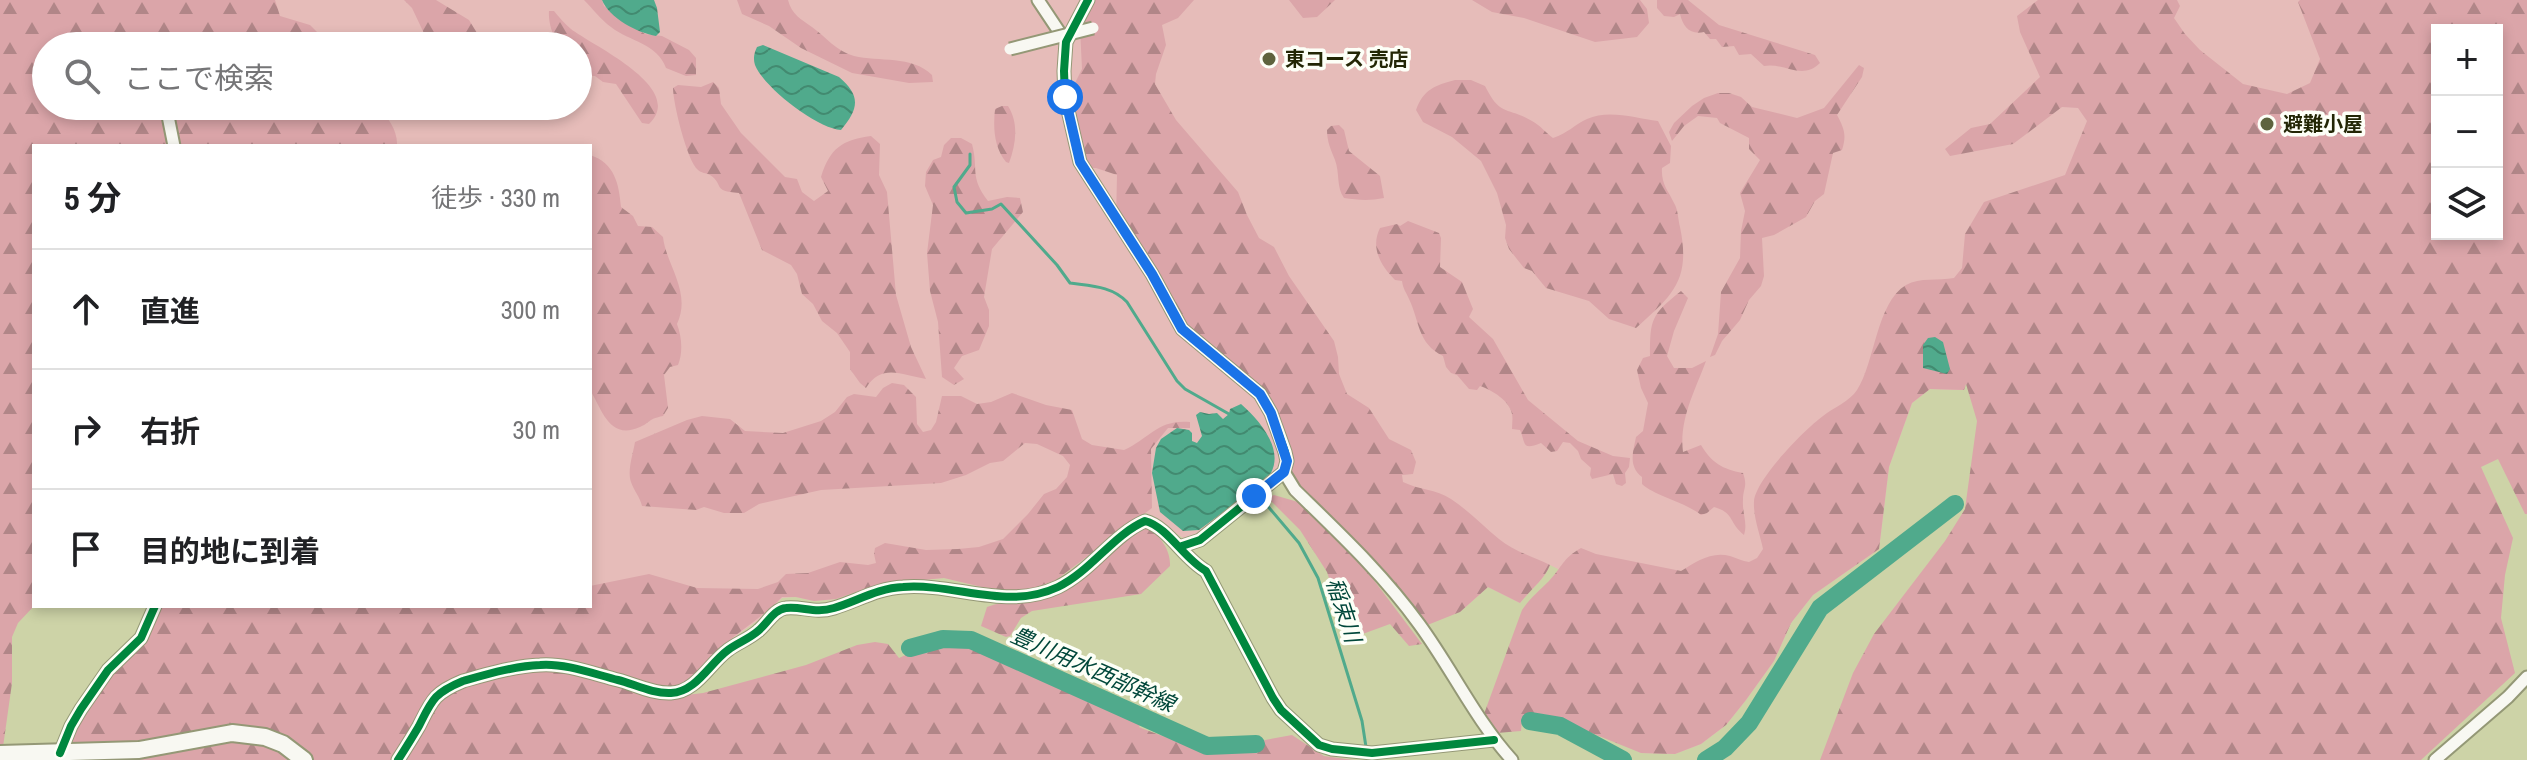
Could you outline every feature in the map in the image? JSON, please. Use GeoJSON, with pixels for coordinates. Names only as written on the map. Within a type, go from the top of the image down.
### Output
{"type":"FeatureCollection","features":[{"type":"Feature","properties":{"kind":"main road"},"geometry":{"type":"LineString","coordinates":[[0,754],[160,748],[232,733],[265,737],[283,744],[304,760]]}},
{"type":"Feature","properties":{"kind":"street"},"geometry":{"type":"LineString","coordinates":[[1038,0],[1066,42]]}},
{"type":"Feature","properties":{"kind":"street"},"geometry":{"type":"LineString","coordinates":[[1088,0],[1066,42],[1065,97],[1080,162],[1152,274],[1182,329],[1260,394],[1271,413],[1287,461],[1284,472],[1200,540],[1179,547]]}},
{"type":"Feature","properties":{"kind":"street"},"geometry":{"type":"LineString","coordinates":[[1010,49],[1093,28]]}},
{"type":"Feature","properties":{"kind":"street"},"geometry":{"type":"LineString","coordinates":[[169,120],[174,144]]}},
{"type":"Feature","properties":{"kind":"street"},"geometry":{"type":"LineString","coordinates":[[1284,472],[1295,490],[1393,589],[1422,628],[1494,740],[1512,760]]}},
{"type":"Feature","properties":{"kind":"street"},"geometry":{"type":"LineString","coordinates":[[398,760],[419,726],[428,704],[437,695],[451,686],[483,675],[542,664],[591,673],[656,692],[683,691],[727,651],[760,629],[777,611],[786,608],[814,612],[867,594],[901,587],[943,587],[997,597],[1036,595],[1060,586],[1145,521],[1156,526],[1187,558],[1206,571],[1281,710],[1319,745],[1372,753],[1494,740]]}},
{"type":"Feature","properties":{"kind":"street"},"geometry":{"type":"LineString","coordinates":[[60,753],[81,709],[108,670],[141,638],[154,608]]}},
{"type":"Feature","properties":{"kind":"street"},"geometry":{"type":"LineString","coordinates":[[2435,760],[2527,677]]}},
{"type":"Feature","properties":{"kind":"shaded area"},"geometry":{"type":"Polygon","coordinates":[[[244,0],[2527,0],[2503,24],[2431,24],[2431,34],[1970,362],[1964,390],[1930,389],[1912,403],[1889,467],[1879,549],[1813,595],[1791,623],[1774,661],[1726,725],[1701,744],[1675,754],[1641,753],[1617,741],[1584,582],[1550,565],[1520,603],[1488,587],[1460,612],[1298,487],[1290,470],[1275,473],[1189,542],[1146,513],[1056,580],[1012,591],[944,578],[878,584],[836,599],[814,601],[782,598],[764,616],[722,646],[694,678],[592,607],[592,144],[352,144],[336,120],[592,120],[592,32],[266,32],[244,0]]]}},
{"type":"Feature","properties":{"kind":"green space"},"geometry":{"type":"Polygon","coordinates":[[[0,0],[275,0],[280,16],[310,25],[317,32],[32,32],[32,120],[389,120],[397,144],[32,144],[32,608],[18,623],[12,637],[12,683],[3,747],[0,747],[0,0]]]}},
{"type":"Feature","properties":{"kind":"green space"},"geometry":{"type":"Polygon","coordinates":[[[404,0],[436,0],[469,20],[476,32],[423,32],[412,8],[404,0]]]}},
{"type":"Feature","properties":{"kind":"green space"},"geometry":{"type":"Polygon","coordinates":[[[584,0],[602,0],[604,6],[645,34],[662,36],[689,50],[696,58],[696,75],[686,76],[666,68],[650,48],[611,27],[584,0]]]}},
{"type":"Feature","properties":{"kind":"green space"},"geometry":{"type":"Polygon","coordinates":[[[737,0],[788,0],[797,16],[842,51],[864,58],[915,64],[932,75],[933,82],[909,83],[852,73],[742,14],[737,0]]]}},
{"type":"Feature","properties":{"kind":"green space"},"geometry":{"type":"Polygon","coordinates":[[[1093,0],[1194,0],[1178,18],[1162,25],[1166,45],[1155,84],[1176,120],[1238,192],[1259,238],[1274,247],[1289,276],[1334,341],[1339,374],[1347,394],[1369,408],[1389,439],[1411,450],[1416,462],[1413,474],[1402,475],[1403,482],[1445,496],[1505,543],[1550,565],[1520,603],[1488,587],[1460,612],[1425,626],[1298,487],[1264,404],[1180,322],[1116,220],[1117,175],[1096,168],[1084,168],[1069,95],[1082,69],[1080,28],[1093,0]]]}},
{"type":"Feature","properties":{"kind":"green space"},"geometry":{"type":"Polygon","coordinates":[[[1289,0],[1335,0],[1317,17],[1303,18],[1289,0]]]}},
{"type":"Feature","properties":{"kind":"green space"},"geometry":{"type":"Polygon","coordinates":[[[1472,0],[1640,0],[1647,9],[1649,23],[1637,37],[1595,42],[1524,18],[1492,12],[1472,0]]]}},
{"type":"Feature","properties":{"kind":"green space"},"geometry":{"type":"Polygon","coordinates":[[[1657,0],[1688,0],[1719,25],[1815,55],[1820,63],[1800,71],[1764,66],[1751,54],[1739,55],[1734,46],[1722,47],[1704,32],[1691,31],[1680,14],[1664,16],[1657,8],[1657,0]]]}},
{"type":"Feature","properties":{"kind":"green space"},"geometry":{"type":"Polygon","coordinates":[[[2038,0],[2177,0],[2180,6],[2174,18],[2200,50],[2243,84],[2287,94],[2310,83],[2320,59],[2298,2],[2300,0],[2527,0],[2527,514],[2498,459],[2481,467],[2513,538],[2505,575],[2501,618],[2515,673],[2421,760],[1820,760],[1853,673],[1874,634],[1945,541],[1965,509],[1977,421],[1966,384],[1964,390],[1930,389],[1912,403],[1889,467],[1879,549],[1813,595],[1791,623],[1774,661],[1746,700],[1726,725],[1701,744],[1675,754],[1641,753],[1539,714],[1522,719],[1521,731],[1497,733],[1484,714],[1522,610],[1566,559],[1581,548],[1596,554],[1681,571],[1716,555],[1749,562],[1757,558],[1763,549],[1754,501],[1763,480],[1815,422],[1857,390],[1882,319],[1896,294],[1917,281],[1954,278],[1962,268],[1965,234],[1984,202],[2065,175],[2087,121],[2078,108],[2062,107],[2013,144],[1950,156],[1945,149],[1971,128],[1990,124],[2040,77],[2020,32],[2017,16],[2038,0]]]}},
{"type":"Feature","properties":{"kind":"green space"},"geometry":{"type":"Polygon","coordinates":[[[549,11],[554,11],[576,32],[552,32],[549,11]]]}},
{"type":"Feature","properties":{"kind":"green space"},"geometry":{"type":"Polygon","coordinates":[[[592,42],[647,83],[656,96],[657,110],[649,124],[642,123],[616,84],[603,82],[592,76],[592,42]]]}},
{"type":"Feature","properties":{"kind":"green space"},"geometry":{"type":"Polygon","coordinates":[[[1859,65],[1864,68],[1862,77],[1837,115],[1844,140],[1842,150],[1833,153],[1824,194],[1815,201],[1806,217],[1774,235],[1762,238],[1764,276],[1761,286],[1715,355],[1710,357],[1718,334],[1721,292],[1740,258],[1745,211],[1740,193],[1760,160],[1749,149],[1749,138],[1720,123],[1717,118],[1698,116],[1684,126],[1672,141],[1669,132],[1692,106],[1718,93],[1729,93],[1741,97],[1752,107],[1797,118],[1824,108],[1859,65]]]}},
{"type":"Feature","properties":{"kind":"green space"},"geometry":{"type":"Polygon","coordinates":[[[1455,80],[1471,80],[1485,86],[1500,107],[1535,123],[1553,138],[1595,116],[1622,115],[1658,121],[1671,146],[1670,163],[1662,168],[1662,174],[1677,211],[1683,260],[1681,274],[1669,296],[1636,328],[1609,319],[1589,301],[1546,288],[1509,249],[1497,193],[1481,161],[1452,137],[1423,122],[1416,110],[1431,89],[1455,80]]]}},
{"type":"Feature","properties":{"kind":"green space"},"geometry":{"type":"Polygon","coordinates":[[[713,82],[719,88],[721,104],[741,133],[785,177],[797,179],[802,192],[814,201],[828,191],[821,177],[838,147],[871,136],[880,144],[879,175],[887,192],[896,295],[911,347],[926,379],[885,373],[872,380],[866,388],[860,383],[850,369],[850,352],[802,294],[797,274],[791,265],[762,250],[739,193],[721,189],[710,175],[699,171],[694,165],[681,131],[673,88],[678,85],[701,87],[713,82]]]}},
{"type":"Feature","properties":{"kind":"green space"},"geometry":{"type":"Polygon","coordinates":[[[1008,106],[1015,126],[1015,141],[1009,163],[1002,156],[995,137],[995,109],[1008,106]]]}},
{"type":"Feature","properties":{"kind":"green space"},"geometry":{"type":"Polygon","coordinates":[[[1339,125],[1344,130],[1349,151],[1380,176],[1384,198],[1344,198],[1327,134],[1331,126],[1339,125]]]}},
{"type":"Feature","properties":{"kind":"green space"},"geometry":{"type":"Polygon","coordinates":[[[951,138],[961,138],[972,144],[976,179],[988,201],[1020,198],[1023,212],[992,249],[984,297],[989,310],[989,326],[979,350],[962,356],[954,368],[964,379],[954,385],[942,377],[938,322],[930,291],[927,253],[933,205],[925,186],[926,172],[933,160],[941,157],[944,145],[951,138]]]}},
{"type":"Feature","properties":{"kind":"green space"},"geometry":{"type":"Polygon","coordinates":[[[592,156],[605,163],[614,175],[621,207],[633,216],[638,226],[652,227],[663,237],[682,301],[677,324],[680,360],[664,375],[668,408],[663,416],[640,427],[621,430],[603,414],[592,394],[592,156]]]}},
{"type":"Feature","properties":{"kind":"green space"},"geometry":{"type":"Polygon","coordinates":[[[1408,221],[1439,233],[1440,267],[1462,282],[1473,309],[1469,317],[1493,339],[1528,400],[1578,441],[1613,456],[1630,458],[1625,473],[1626,483],[1622,486],[1616,484],[1613,474],[1592,479],[1591,468],[1570,443],[1563,442],[1557,451],[1551,452],[1541,443],[1527,446],[1520,430],[1512,429],[1511,409],[1504,400],[1480,386],[1477,390],[1469,389],[1446,367],[1443,356],[1428,345],[1420,331],[1402,281],[1390,275],[1381,263],[1377,250],[1380,228],[1400,226],[1408,221]]]}},
{"type":"Feature","properties":{"kind":"green space"},"geometry":{"type":"Polygon","coordinates":[[[1681,291],[1688,298],[1667,356],[1674,368],[1692,368],[1706,361],[1683,428],[1683,452],[1701,445],[1718,464],[1743,473],[1744,535],[1721,509],[1714,507],[1701,515],[1648,488],[1642,484],[1642,477],[1633,463],[1636,437],[1643,431],[1648,403],[1637,370],[1643,358],[1650,356],[1654,319],[1681,291]]]}},
{"type":"Feature","properties":{"kind":"green space"},"geometry":{"type":"Polygon","coordinates":[[[892,383],[904,385],[916,397],[917,424],[923,432],[931,430],[936,422],[942,396],[961,396],[977,404],[1012,393],[1072,410],[1082,439],[1092,445],[1124,450],[1170,423],[1190,422],[1190,428],[1168,428],[1151,449],[1152,508],[1056,580],[1032,589],[1012,591],[944,578],[878,584],[836,599],[814,601],[782,597],[724,645],[693,677],[666,688],[561,662],[453,681],[395,760],[311,760],[274,734],[158,745],[74,746],[72,739],[79,714],[112,673],[139,650],[156,608],[592,608],[592,586],[649,574],[697,588],[758,589],[778,582],[786,574],[808,573],[840,562],[876,563],[875,548],[885,543],[926,550],[958,549],[979,547],[1003,539],[1044,494],[1056,489],[1067,477],[1070,465],[1063,456],[1037,444],[1025,443],[1003,461],[990,463],[941,483],[821,490],[759,504],[744,513],[724,513],[704,507],[696,510],[642,506],[632,485],[630,468],[635,442],[687,420],[702,416],[730,419],[745,431],[783,433],[821,421],[835,412],[847,397],[854,394],[876,397],[892,383]]]}},
{"type":"Feature","properties":{"kind":"green space"},"geometry":{"type":"Polygon","coordinates":[[[1274,495],[1305,504],[1367,571],[1422,644],[1409,646],[1390,624],[1349,639],[1327,572],[1300,530],[1268,498],[1274,495]]]}},
{"type":"Feature","properties":{"kind":"green space"},"geometry":{"type":"Polygon","coordinates":[[[1143,527],[1163,542],[1170,566],[1141,594],[1032,611],[1021,618],[1010,636],[1006,637],[981,626],[987,607],[1037,599],[1066,586],[1143,527]]]}},
{"type":"Feature","properties":{"kind":"green space"},"geometry":{"type":"Polygon","coordinates":[[[947,641],[977,646],[1142,720],[1139,727],[1168,737],[1204,746],[1240,748],[1292,735],[1324,756],[1354,760],[403,760],[433,703],[454,688],[535,668],[562,670],[678,696],[703,693],[806,665],[857,645],[875,642],[888,644],[899,658],[947,641]]]}},
{"type":"Feature","properties":{"kind":"green space"},"geometry":{"type":"Polygon","coordinates":[[[231,739],[262,741],[297,760],[0,760],[157,756],[231,739]]]}},
{"type":"Feature","properties":{"kind":"water"},"geometry":{"type":"Polygon","coordinates":[[[602,0],[654,0],[660,32],[656,36],[633,28],[617,19],[602,0]]]}},
{"type":"Feature","properties":{"kind":"water"},"geometry":{"type":"Polygon","coordinates":[[[763,45],[839,77],[846,84],[855,102],[841,130],[806,115],[769,85],[754,60],[757,47],[763,45]]]}},
{"type":"Feature","properties":{"kind":"water"},"geometry":{"type":"Polygon","coordinates":[[[1935,337],[1943,342],[1950,369],[1947,374],[1923,368],[1923,345],[1928,338],[1935,337]]]}},
{"type":"Feature","properties":{"kind":"water"},"geometry":{"type":"Polygon","coordinates":[[[1241,404],[1262,426],[1272,444],[1274,464],[1271,473],[1199,530],[1183,531],[1160,512],[1152,473],[1156,448],[1161,439],[1177,428],[1189,430],[1192,441],[1197,443],[1202,436],[1196,415],[1200,412],[1217,413],[1223,419],[1230,409],[1241,404]]]}},
{"type":"Feature","properties":{"kind":"waterway"},"geometry":{"type":"LineString","coordinates":[[970,154],[970,165],[954,187],[957,202],[966,213],[992,209],[1001,204],[1070,283],[1108,290],[1127,302],[1177,381],[1185,389],[1229,414]]}},
{"type":"Feature","properties":{"kind":"waterway","name":"稲束川"},"geometry":{"type":"LineString","coordinates":[[1260,497],[1299,543],[1318,578],[1362,721],[1366,747]]}},
{"type":"Feature","properties":{"kind":"waterway","name":"豊川用水西部幹線"},"geometry":{"type":"LineString","coordinates":[[1706,760],[1725,748],[1749,723],[1820,608],[1955,504]]}},
{"type":"Feature","properties":{"kind":"waterway","name":"豊川用水西部幹線"},"geometry":{"type":"LineString","coordinates":[[910,648],[943,639],[971,640],[1207,746],[1256,744]]}},
{"type":"Feature","properties":{"kind":"waterway","name":"豊川用水西部幹線"},"geometry":{"type":"LineString","coordinates":[[1530,721],[1560,726],[1623,760]]}},
{"type":"Feature","properties":{"kind":"cycle path"},"geometry":{"type":"LineString","coordinates":[[1088,0],[1066,42],[1064,71],[1065,97],[1080,162],[1152,274],[1182,329],[1260,394],[1271,413],[1287,461],[1284,472],[1200,540],[1179,547]]}},
{"type":"Feature","properties":{"kind":"cycle path"},"geometry":{"type":"LineString","coordinates":[[398,760],[435,698],[463,681],[511,669],[550,665],[657,692],[680,691],[695,683],[721,656],[754,634],[782,609],[827,610],[876,592],[903,587],[1020,597],[1039,594],[1070,580],[1133,527],[1145,521],[1161,530],[1206,571],[1273,698],[1281,710],[1319,745],[1372,753],[1494,740]]}},
{"type":"Feature","properties":{"kind":"cycle path"},"geometry":{"type":"LineString","coordinates":[[60,753],[81,709],[108,670],[141,638],[154,608]]}},
{"type":"Feature","properties":{"kind":"place","name":"東コース 売店"},"geometry":{"type":"Point","coordinates":[1269,59]}},
{"type":"Feature","properties":{"kind":"place","name":"避難小屋"},"geometry":{"type":"Point","coordinates":[2267,124]}},
{"type":"Feature","properties":{"kind":"route"},"geometry":{"type":"LineString","coordinates":[[1065,97],[1085,173],[1152,274],[1182,329],[1260,394],[1271,413],[1287,461],[1284,472],[1254,496]]}}]}
